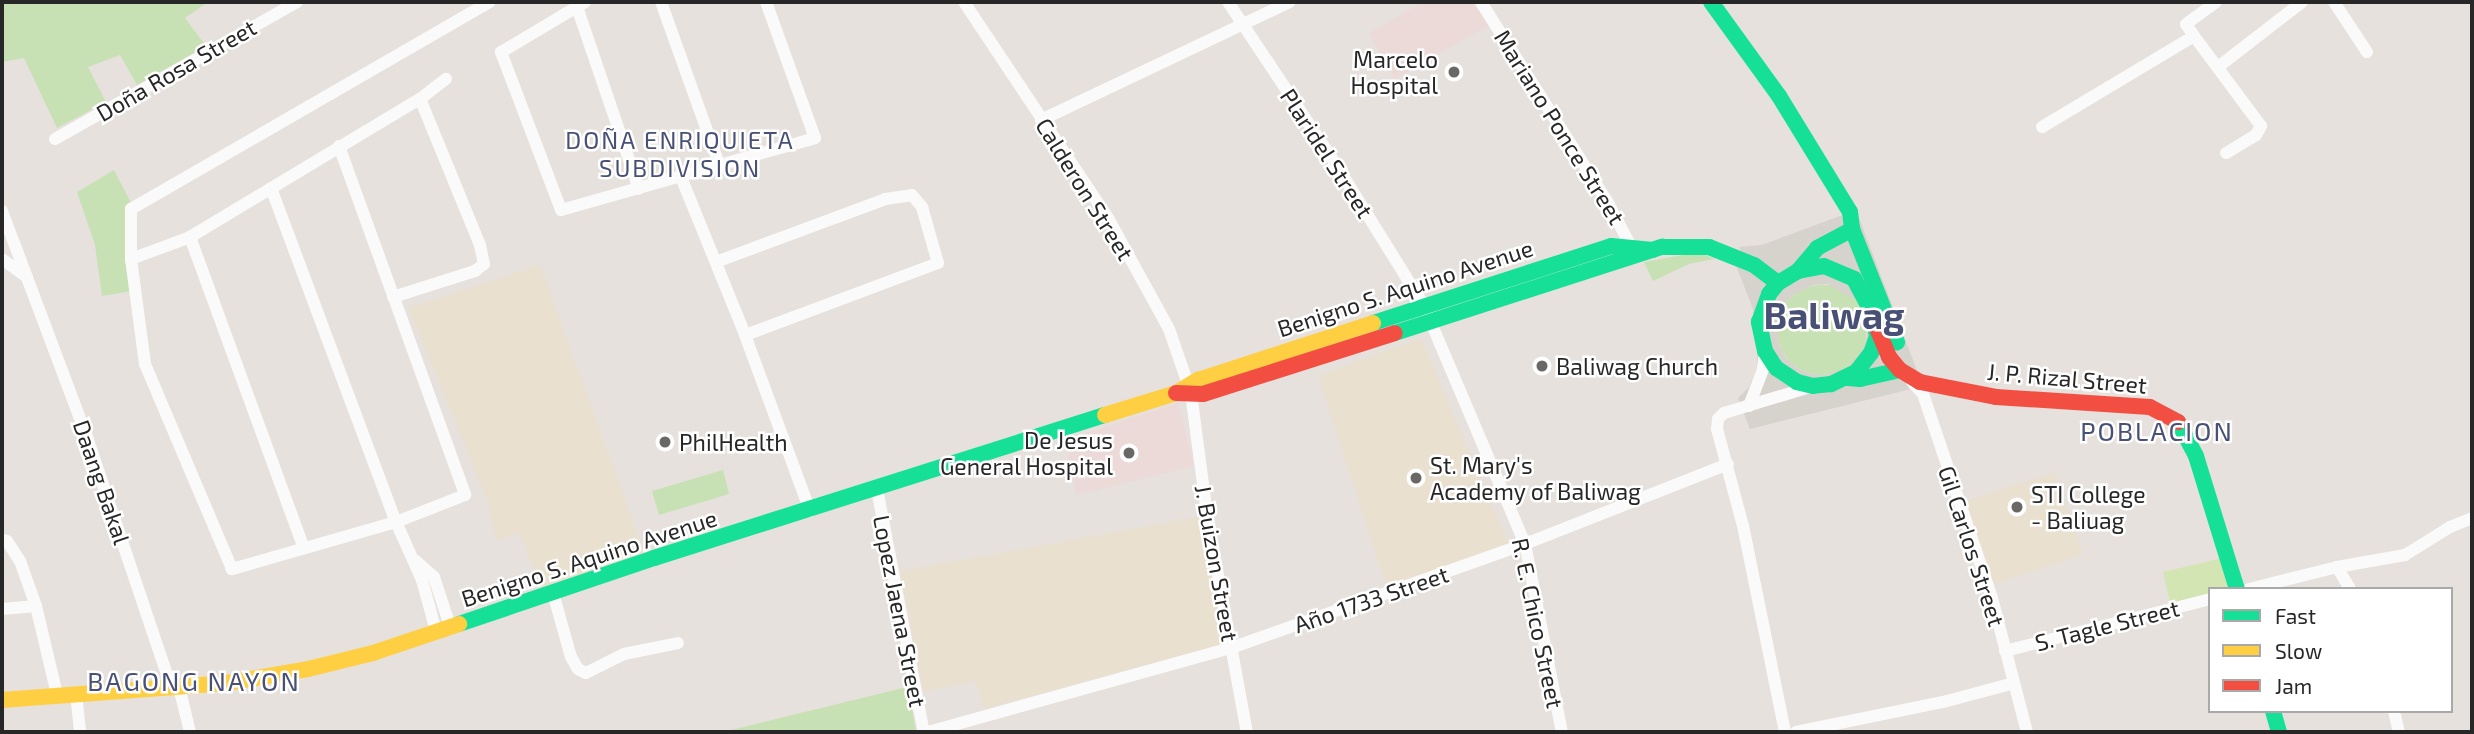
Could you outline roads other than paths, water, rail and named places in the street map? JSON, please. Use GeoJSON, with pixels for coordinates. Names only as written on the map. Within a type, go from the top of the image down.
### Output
{"type":"FeatureCollection","features":[{"type":"Feature","properties":{"kind":"main road"},"geometry":{"type":"LineString","coordinates":[[1711,2],[1816,153],[1850,212],[1852,229],[1901,353],[1900,370]]}},
{"type":"Feature","properties":{"kind":"main road"},"geometry":{"type":"LineString","coordinates":[[1852,229],[1817,248],[1798,271],[1778,283],[1761,311],[1760,333],[1765,351],[1786,376],[1813,386],[1900,370]]}},
{"type":"Feature","properties":{"kind":"main road","name":"Benigno S. Aquino Avenue"},"geometry":{"type":"LineString","coordinates":[[2,700],[227,683],[308,669],[373,653],[1186,390],[1203,394],[1427,314],[1634,251],[1679,244],[1709,247],[1754,265],[1778,283]]}},
{"type":"Feature","properties":{"kind":"main road"},"geometry":{"type":"LineString","coordinates":[[1798,271],[1824,266],[1850,276],[1862,291],[1889,357],[1900,370]]}},
{"type":"Feature","properties":{"kind":"main road"},"geometry":{"type":"LineString","coordinates":[[1848,378],[1871,353],[1877,336],[1876,326]]}},
{"type":"Feature","properties":{"kind":"main road","name":"J. P. Rizal Street"},"geometry":{"type":"LineString","coordinates":[[1900,370],[1920,382],[1991,396],[2162,410],[2182,427],[2196,456],[2236,587]]}},
{"type":"Feature","properties":{"kind":"main road"},"geometry":{"type":"LineString","coordinates":[[2274,713],[2279,732]]}},
{"type":"Feature","properties":{"kind":"street","name":"Doña Rosa Street"},"geometry":{"type":"LineString","coordinates":[[55,139],[297,2]]}},
{"type":"Feature","properties":{"kind":"street"},"geometry":{"type":"LineString","coordinates":[[339,146],[465,495],[396,522],[232,569],[145,364],[131,259],[131,209],[490,2]]}},
{"type":"Feature","properties":{"kind":"street"},"geometry":{"type":"LineString","coordinates":[[661,2],[720,167]]}},
{"type":"Feature","properties":{"kind":"street"},"geometry":{"type":"LineString","coordinates":[[639,189],[581,4],[501,52],[561,210],[639,189],[681,177],[720,167],[815,138],[766,2]]}},
{"type":"Feature","properties":{"kind":"street","name":"Calderon Street"},"geometry":{"type":"LineString","coordinates":[[964,2],[1108,218],[1169,330],[1186,390]]}},
{"type":"Feature","properties":{"kind":"street","name":"Plaridel Street"},"geometry":{"type":"LineString","coordinates":[[1227,2],[1337,166],[1427,314]]}},
{"type":"Feature","properties":{"kind":"street"},"geometry":{"type":"LineString","coordinates":[[1041,120],[1289,2]]}},
{"type":"Feature","properties":{"kind":"street","name":"Mariano Ponce Street"},"geometry":{"type":"LineString","coordinates":[[1481,2],[1559,121],[1634,251]]}},
{"type":"Feature","properties":{"kind":"street"},"geometry":{"type":"LineString","coordinates":[[2218,67],[2302,2]]}},
{"type":"Feature","properties":{"kind":"street"},"geometry":{"type":"LineString","coordinates":[[2334,2],[2367,52]]}},
{"type":"Feature","properties":{"kind":"street"},"geometry":{"type":"LineString","coordinates":[[2213,3],[2186,24],[2261,126],[2256,135],[2226,153]]}},
{"type":"Feature","properties":{"kind":"street"},"geometry":{"type":"LineString","coordinates":[[2042,127],[2194,36]]}},
{"type":"Feature","properties":{"kind":"street"},"geometry":{"type":"LineString","coordinates":[[131,259],[190,237],[420,99],[446,79]]}},
{"type":"Feature","properties":{"kind":"street"},"geometry":{"type":"LineString","coordinates":[[393,297],[475,271],[484,264],[480,245],[420,99]]}},
{"type":"Feature","properties":{"kind":"street"},"geometry":{"type":"LineString","coordinates":[[681,177],[745,335],[810,511]]}},
{"type":"Feature","properties":{"kind":"street"},"geometry":{"type":"LineString","coordinates":[[271,188],[396,522],[443,629]]}},
{"type":"Feature","properties":{"kind":"street"},"geometry":{"type":"LineString","coordinates":[[716,262],[885,199],[912,195],[922,207],[938,262],[745,335]]}},
{"type":"Feature","properties":{"kind":"street","name":"Daang Bakal"},"geometry":{"type":"LineString","coordinates":[[2,211],[29,278],[190,732]]}},
{"type":"Feature","properties":{"kind":"street"},"geometry":{"type":"LineString","coordinates":[[190,237],[304,548]]}},
{"type":"Feature","properties":{"kind":"street"},"geometry":{"type":"LineString","coordinates":[[2,259],[29,278]]}},
{"type":"Feature","properties":{"kind":"street","name":"R. E. Chico Street"},"geometry":{"type":"LineString","coordinates":[[1427,314],[1525,544],[1562,732]]}},
{"type":"Feature","properties":{"kind":"street"},"geometry":{"type":"LineString","coordinates":[[1749,406],[1763,369],[1765,351]]}},
{"type":"Feature","properties":{"kind":"street","name":"Gil Carlos Street"},"geometry":{"type":"LineString","coordinates":[[1900,370],[1923,394],[1992,598],[2027,732]]}},
{"type":"Feature","properties":{"kind":"street"},"geometry":{"type":"LineString","coordinates":[[1785,732],[1728,464],[1717,429],[1718,419],[1724,413],[1813,386]]}},
{"type":"Feature","properties":{"kind":"street","name":"J. Buizon Street"},"geometry":{"type":"LineString","coordinates":[[1186,390],[1247,732]]}},
{"type":"Feature","properties":{"kind":"street","name":"Año 1733 Street"},"geometry":{"type":"LineString","coordinates":[[926,732],[1231,648],[1525,544],[1728,464]]}},
{"type":"Feature","properties":{"kind":"street","name":"Lopez Jaena Street"},"geometry":{"type":"LineString","coordinates":[[877,489],[926,732]]}},
{"type":"Feature","properties":{"kind":"street"},"geometry":{"type":"LineString","coordinates":[[2257,587],[2337,567],[2405,555],[2472,518]]}},
{"type":"Feature","properties":{"kind":"street"},"geometry":{"type":"LineString","coordinates":[[2,540],[7,541],[20,561],[36,606],[57,694]]}},
{"type":"Feature","properties":{"kind":"street"},"geometry":{"type":"LineString","coordinates":[[2337,567],[2349,587]]}},
{"type":"Feature","properties":{"kind":"street"},"geometry":{"type":"LineString","coordinates":[[553,593],[571,657],[578,669],[586,673],[624,654],[678,643]]}},
{"type":"Feature","properties":{"kind":"street","name":"S. Tagle Street"},"geometry":{"type":"LineString","coordinates":[[2005,651],[2208,600]]}},
{"type":"Feature","properties":{"kind":"street"},"geometry":{"type":"LineString","coordinates":[[2,609],[36,606]]}},
{"type":"Feature","properties":{"kind":"street"},"geometry":{"type":"LineString","coordinates":[[1796,732],[1947,701],[2014,683]]}},
{"type":"Feature","properties":{"kind":"street"},"geometry":{"type":"LineString","coordinates":[[76,693],[80,732]]}},
{"type":"Feature","properties":{"kind":"street"},"geometry":{"type":"LineString","coordinates":[[2394,713],[2399,732]]}},
{"type":"Feature","properties":{"kind":"place","name":"Marcelo Hospital"},"geometry":{"type":"Point","coordinates":[1454,72]}},
{"type":"Feature","properties":{"kind":"place","name":"Baliwag Church"},"geometry":{"type":"Point","coordinates":[1542,366]}},
{"type":"Feature","properties":{"kind":"place","name":"PhilHealth"},"geometry":{"type":"Point","coordinates":[665,442]}},
{"type":"Feature","properties":{"kind":"place","name":"De Jesus General Hospital"},"geometry":{"type":"Point","coordinates":[1129,453]}},
{"type":"Feature","properties":{"kind":"place","name":"St. Mary's Academy of Baliwag"},"geometry":{"type":"Point","coordinates":[1416,478]}},
{"type":"Feature","properties":{"kind":"place","name":"STI College - Baliuag"},"geometry":{"type":"Point","coordinates":[2017,507]}},
{"type":"Feature","properties":{"kind":"district","name":"DOÑA ENRIQUIETA SUBDIVISION"},"geometry":{"type":"Point","coordinates":[680,154]}},
{"type":"Feature","properties":{"kind":"district","name":"Baliwag"},"geometry":{"type":"Point","coordinates":[1834,314]}},
{"type":"Feature","properties":{"kind":"district","name":"POBLACION"},"geometry":{"type":"Point","coordinates":[2157,431]}},
{"type":"Feature","properties":{"kind":"district","name":"BAGONG NAYON"},"geometry":{"type":"Point","coordinates":[194,681]}}]}
